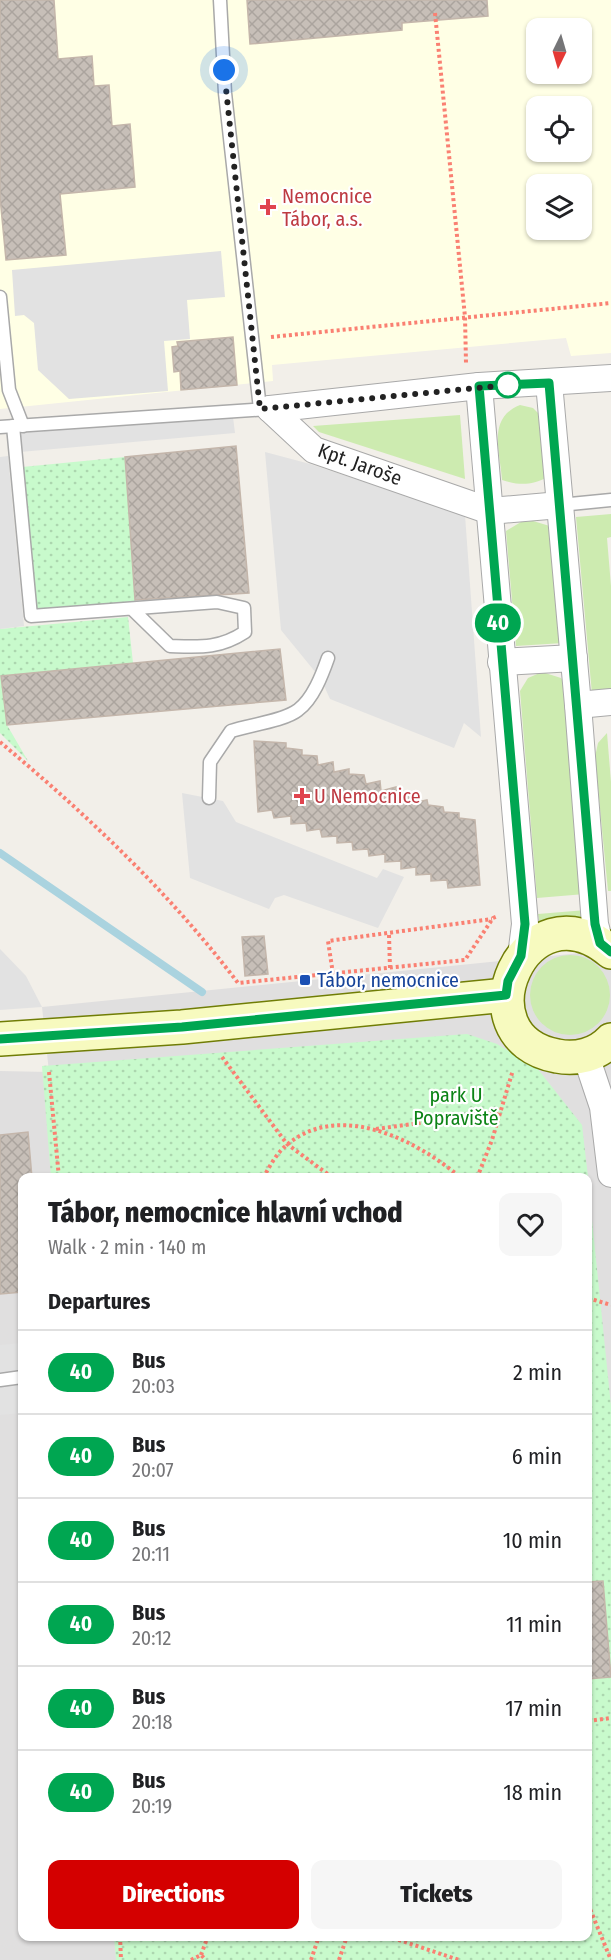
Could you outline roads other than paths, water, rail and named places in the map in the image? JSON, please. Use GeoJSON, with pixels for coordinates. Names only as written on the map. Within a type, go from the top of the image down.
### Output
{"type":"FeatureCollection","features":[{"type":"Feature","properties":{"kind":"street"},"geometry":{"type":"LineString","coordinates":[[265,409],[472,387],[611,378]]}},
{"type":"Feature","properties":{"kind":"street"},"geometry":{"type":"LineString","coordinates":[[549,383],[595,924],[605,948]]}},
{"type":"Feature","properties":{"kind":"street"},"geometry":{"type":"LineString","coordinates":[[472,387],[490,511],[525,924],[521,956],[508,981],[506,995],[509,1014],[518,1032],[531,1045],[557,1056],[598,1048],[611,1174]]}},
{"type":"Feature","properties":{"kind":"street","name":"Kpt. Jaroše"},"geometry":{"type":"LineString","coordinates":[[265,409],[314,450],[490,511]]}},
{"type":"Feature","properties":{"kind":"street"},"geometry":{"type":"LineString","coordinates":[[490,511],[560,505]]}},
{"type":"Feature","properties":{"kind":"street"},"geometry":{"type":"LineString","coordinates":[[501,662],[574,658]]}},
{"type":"Feature","properties":{"kind":"street"},"geometry":{"type":"LineString","coordinates":[[578,705],[611,702]]}},
{"type":"Feature","properties":{"kind":"street"},"geometry":{"type":"LineString","coordinates":[[521,956],[534,945],[550,937],[567,934],[584,936],[605,948]]}},
{"type":"Feature","properties":{"kind":"street"},"geometry":{"type":"LineString","coordinates":[[0,1039],[182,1027],[506,995]]}},
{"type":"Feature","properties":{"kind":"lane"},"geometry":{"type":"LineString","coordinates":[[12,426],[265,409],[253,338],[225,93],[220,0]]}},
{"type":"Feature","properties":{"kind":"lane"},"geometry":{"type":"LineString","coordinates":[[0,297],[31,616],[217,602],[244,608],[245,632],[228,643],[202,647],[170,646],[132,609]]}},
{"type":"Feature","properties":{"kind":"lane"},"geometry":{"type":"LineString","coordinates":[[560,505],[611,500]]}},
{"type":"Feature","properties":{"kind":"lane"},"geometry":{"type":"LineString","coordinates":[[209,798],[210,762],[231,731],[281,718],[299,710],[321,679],[328,658]]}},
{"type":"Feature","properties":{"kind":"lane"},"geometry":{"type":"LineString","coordinates":[[0,1380],[18,1378]]}},
{"type":"Feature","properties":{"kind":"waterway"},"geometry":{"type":"LineString","coordinates":[[0,853],[202,992]]}},
{"type":"Feature","properties":{"kind":"place","name":"Nemocnice Tábor, a.s."},"geometry":{"type":"Point","coordinates":[268,207]}},
{"type":"Feature","properties":{"kind":"place","name":"U Nemocnice"},"geometry":{"type":"Point","coordinates":[302,796]}},
{"type":"Feature","properties":{"kind":"place","name":"Tábor, nemocnice"},"geometry":{"type":"Point","coordinates":[305,980]}},
{"type":"Feature","properties":{"kind":"park label","name":"park U Popraviště"},"geometry":{"type":"Point","coordinates":[456,1106]}}]}
